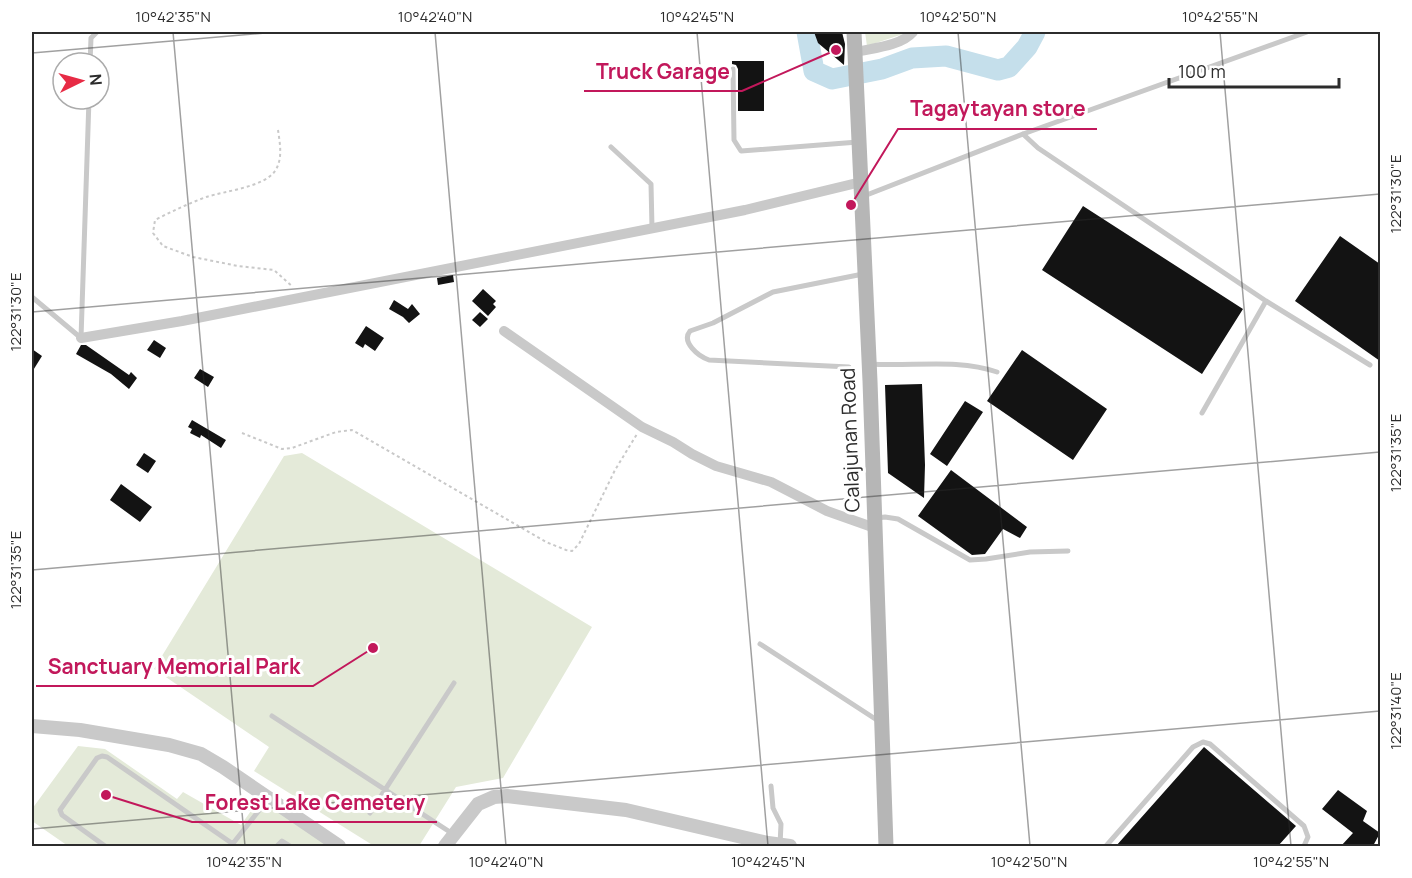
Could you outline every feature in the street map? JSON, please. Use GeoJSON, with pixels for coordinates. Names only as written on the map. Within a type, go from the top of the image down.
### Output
{"type":"FeatureCollection","features":[{"type":"Feature","properties":{"kind":"main road","name":"Calajunan Road"},"geometry":{"type":"LineString","coordinates":[[854,32],[869,364],[886,846]]}},
{"type":"Feature","properties":{"kind":"street"},"geometry":{"type":"LineString","coordinates":[[856,52],[892,44],[913,32]]}},
{"type":"Feature","properties":{"kind":"street"},"geometry":{"type":"LineString","coordinates":[[81,338],[182,321],[745,210],[861,190]]}},
{"type":"Feature","properties":{"kind":"street"},"geometry":{"type":"LineString","coordinates":[[504,331],[642,428],[673,442],[692,454],[716,466],[771,482],[827,511],[874,523]]}},
{"type":"Feature","properties":{"kind":"street"},"geometry":{"type":"LineString","coordinates":[[32,726],[80,730],[186,749],[201,754],[224,767],[339,846]]}},
{"type":"Feature","properties":{"kind":"street"},"geometry":{"type":"LineString","coordinates":[[450,841],[478,804],[494,796],[507,796],[626,810],[783,846]]}},
{"type":"Feature","properties":{"kind":"lane"},"geometry":{"type":"LineString","coordinates":[[90,51],[91,38],[97,32]]}},
{"type":"Feature","properties":{"kind":"lane"},"geometry":{"type":"LineString","coordinates":[[861,190],[1307,32]]}},
{"type":"Feature","properties":{"kind":"lane"},"geometry":{"type":"LineString","coordinates":[[733,69],[734,141],[741,151],[860,142]]}},
{"type":"Feature","properties":{"kind":"lane"},"geometry":{"type":"LineString","coordinates":[[81,338],[89,111]]}},
{"type":"Feature","properties":{"kind":"lane"},"geometry":{"type":"LineString","coordinates":[[1023,134],[1038,148],[1266,301],[1370,365]]}},
{"type":"Feature","properties":{"kind":"lane"},"geometry":{"type":"LineString","coordinates":[[611,147],[651,184],[652,228]]}},
{"type":"Feature","properties":{"kind":"lane"},"geometry":{"type":"LineString","coordinates":[[849,367],[709,360],[693,349],[686,336],[690,331],[713,323],[773,292],[865,273]]}},
{"type":"Feature","properties":{"kind":"lane"},"geometry":{"type":"LineString","coordinates":[[32,297],[81,338]]}},
{"type":"Feature","properties":{"kind":"lane"},"geometry":{"type":"LineString","coordinates":[[1202,413],[1266,301]]}},
{"type":"Feature","properties":{"kind":"lane"},"geometry":{"type":"LineString","coordinates":[[869,364],[980,367],[996,372]]}},
{"type":"Feature","properties":{"kind":"lane"},"geometry":{"type":"LineString","coordinates":[[874,523],[885,517],[898,519],[970,560],[986,560],[1030,552],[1068,551]]}},
{"type":"Feature","properties":{"kind":"lane"},"geometry":{"type":"LineString","coordinates":[[760,644],[881,723]]}},
{"type":"Feature","properties":{"kind":"lane"},"geometry":{"type":"LineString","coordinates":[[370,813],[454,683]]}},
{"type":"Feature","properties":{"kind":"lane"},"geometry":{"type":"LineString","coordinates":[[272,716],[385,790],[450,841]]}},
{"type":"Feature","properties":{"kind":"lane"},"geometry":{"type":"LineString","coordinates":[[1106,846],[1192,747],[1203,742],[1210,744],[1304,826],[1308,837],[1304,846]]}},
{"type":"Feature","properties":{"kind":"lane"},"geometry":{"type":"LineString","coordinates":[[105,846],[62,815],[60,810],[97,758],[102,756],[232,845],[269,798]]}},
{"type":"Feature","properties":{"kind":"lane"},"geometry":{"type":"LineString","coordinates":[[771,786],[773,808],[781,825],[783,846]]}},
{"type":"Feature","properties":{"kind":"lane"},"geometry":{"type":"LineString","coordinates":[[277,846],[282,841],[290,846]]}},
{"type":"Feature","properties":{"kind":"lane"},"geometry":{"type":"LineString","coordinates":[[886,846],[894,846]]}},
{"type":"Feature","properties":{"kind":"path"},"geometry":{"type":"LineString","coordinates":[[278,130],[279,163],[266,181],[209,196],[174,210],[155,220],[153,233],[163,246],[193,257],[274,270],[303,297]]}},
{"type":"Feature","properties":{"kind":"path"},"geometry":{"type":"LineString","coordinates":[[242,433],[282,449],[292,448],[336,432],[352,430],[546,542],[572,551],[579,544],[615,470],[642,428]]}},
{"type":"Feature","properties":{"kind":"green space"},"geometry":{"type":"Polygon","coordinates":[[[865,32],[909,32],[867,46],[865,32]]]}},
{"type":"Feature","properties":{"kind":"green space"},"geometry":{"type":"Polygon","coordinates":[[[302,453],[592,627],[503,778],[456,787],[419,846],[374,846],[254,771],[269,747],[154,669],[284,456],[302,453]]]}},
{"type":"Feature","properties":{"kind":"green space"},"geometry":{"type":"Polygon","coordinates":[[[78,746],[105,749],[177,799],[183,792],[241,825],[260,798],[333,846],[68,846],[32,821],[32,809],[78,746]]]}},
{"type":"Feature","properties":{"kind":"building"},"geometry":{"type":"Polygon","coordinates":[[[814,32],[842,32],[845,44],[844,65],[818,43],[814,32]]]}},
{"type":"Feature","properties":{"kind":"building"},"geometry":{"type":"Polygon","coordinates":[[[732,61],[764,61],[764,111],[738,111],[738,69],[732,61]]]}},
{"type":"Feature","properties":{"kind":"building"},"geometry":{"type":"Polygon","coordinates":[[[1083,206],[1243,309],[1202,374],[1042,270],[1083,206]]]}},
{"type":"Feature","properties":{"kind":"building"},"geometry":{"type":"Polygon","coordinates":[[[1340,236],[1380,264],[1380,361],[1295,301],[1340,236]]]}},
{"type":"Feature","properties":{"kind":"building"},"geometry":{"type":"Polygon","coordinates":[[[453,275],[454,282],[438,285],[437,278],[453,275]]]}},
{"type":"Feature","properties":{"kind":"building"},"geometry":{"type":"Polygon","coordinates":[[[483,289],[496,301],[493,304],[496,307],[488,316],[472,301],[483,289]]]}},
{"type":"Feature","properties":{"kind":"building"},"geometry":{"type":"Polygon","coordinates":[[[394,300],[408,309],[412,304],[420,314],[409,323],[389,309],[394,300]]]}},
{"type":"Feature","properties":{"kind":"building"},"geometry":{"type":"Polygon","coordinates":[[[480,312],[488,319],[480,327],[472,320],[480,312]]]}},
{"type":"Feature","properties":{"kind":"building"},"geometry":{"type":"Polygon","coordinates":[[[366,326],[384,338],[375,351],[365,344],[363,348],[355,343],[366,326]]]}},
{"type":"Feature","properties":{"kind":"building"},"geometry":{"type":"Polygon","coordinates":[[[154,340],[166,348],[160,358],[147,350],[154,340]]]}},
{"type":"Feature","properties":{"kind":"building"},"geometry":{"type":"Polygon","coordinates":[[[81,345],[86,345],[129,375],[131,372],[137,378],[129,389],[111,374],[76,354],[81,345]]]}},
{"type":"Feature","properties":{"kind":"building"},"geometry":{"type":"Polygon","coordinates":[[[32,349],[42,356],[32,372],[32,349]]]}},
{"type":"Feature","properties":{"kind":"building"},"geometry":{"type":"Polygon","coordinates":[[[1022,350],[1107,409],[1073,460],[987,401],[1022,350]]]}},
{"type":"Feature","properties":{"kind":"building"},"geometry":{"type":"Polygon","coordinates":[[[200,369],[214,377],[208,387],[194,378],[200,369]]]}},
{"type":"Feature","properties":{"kind":"building"},"geometry":{"type":"Polygon","coordinates":[[[922,384],[924,498],[888,473],[885,385],[922,384]]]}},
{"type":"Feature","properties":{"kind":"building"},"geometry":{"type":"Polygon","coordinates":[[[965,401],[983,412],[947,466],[930,454],[965,401]]]}},
{"type":"Feature","properties":{"kind":"building"},"geometry":{"type":"Polygon","coordinates":[[[192,420],[226,440],[221,448],[201,435],[200,438],[190,433],[192,429],[188,427],[192,420]]]}},
{"type":"Feature","properties":{"kind":"building"},"geometry":{"type":"Polygon","coordinates":[[[144,453],[156,461],[148,473],[136,465],[144,453]]]}},
{"type":"Feature","properties":{"kind":"building"},"geometry":{"type":"Polygon","coordinates":[[[951,470],[1027,527],[1020,538],[1003,529],[985,554],[972,555],[918,516],[951,470]]]}},
{"type":"Feature","properties":{"kind":"building"},"geometry":{"type":"Polygon","coordinates":[[[121,484],[152,507],[140,522],[110,500],[121,484]]]}},
{"type":"Feature","properties":{"kind":"building"},"geometry":{"type":"Polygon","coordinates":[[[1204,747],[1296,826],[1278,846],[1116,846],[1204,747]]]}},
{"type":"Feature","properties":{"kind":"building"},"geometry":{"type":"Polygon","coordinates":[[[1338,790],[1367,811],[1363,821],[1380,833],[1373,846],[1341,846],[1353,833],[1322,809],[1338,790]]]}},
{"type":"Feature","properties":{"kind":"waterway"},"geometry":{"type":"LineString","coordinates":[[807,32],[814,71],[832,79],[882,69],[912,58],[946,56],[998,70],[1009,67],[1027,47],[1035,32]]}},
{"type":"Feature","properties":{"kind":"place","name":"Truck Garage"},"geometry":{"type":"Point","coordinates":[836,50]}},
{"type":"Feature","properties":{"kind":"place","name":"Tagaytayan store"},"geometry":{"type":"Point","coordinates":[851,205]}},
{"type":"Feature","properties":{"kind":"place","name":"Sanctuary Memorial Park"},"geometry":{"type":"Point","coordinates":[373,648]}},
{"type":"Feature","properties":{"kind":"place","name":"Forest Lake Cemetery"},"geometry":{"type":"Point","coordinates":[106,795]}}]}
